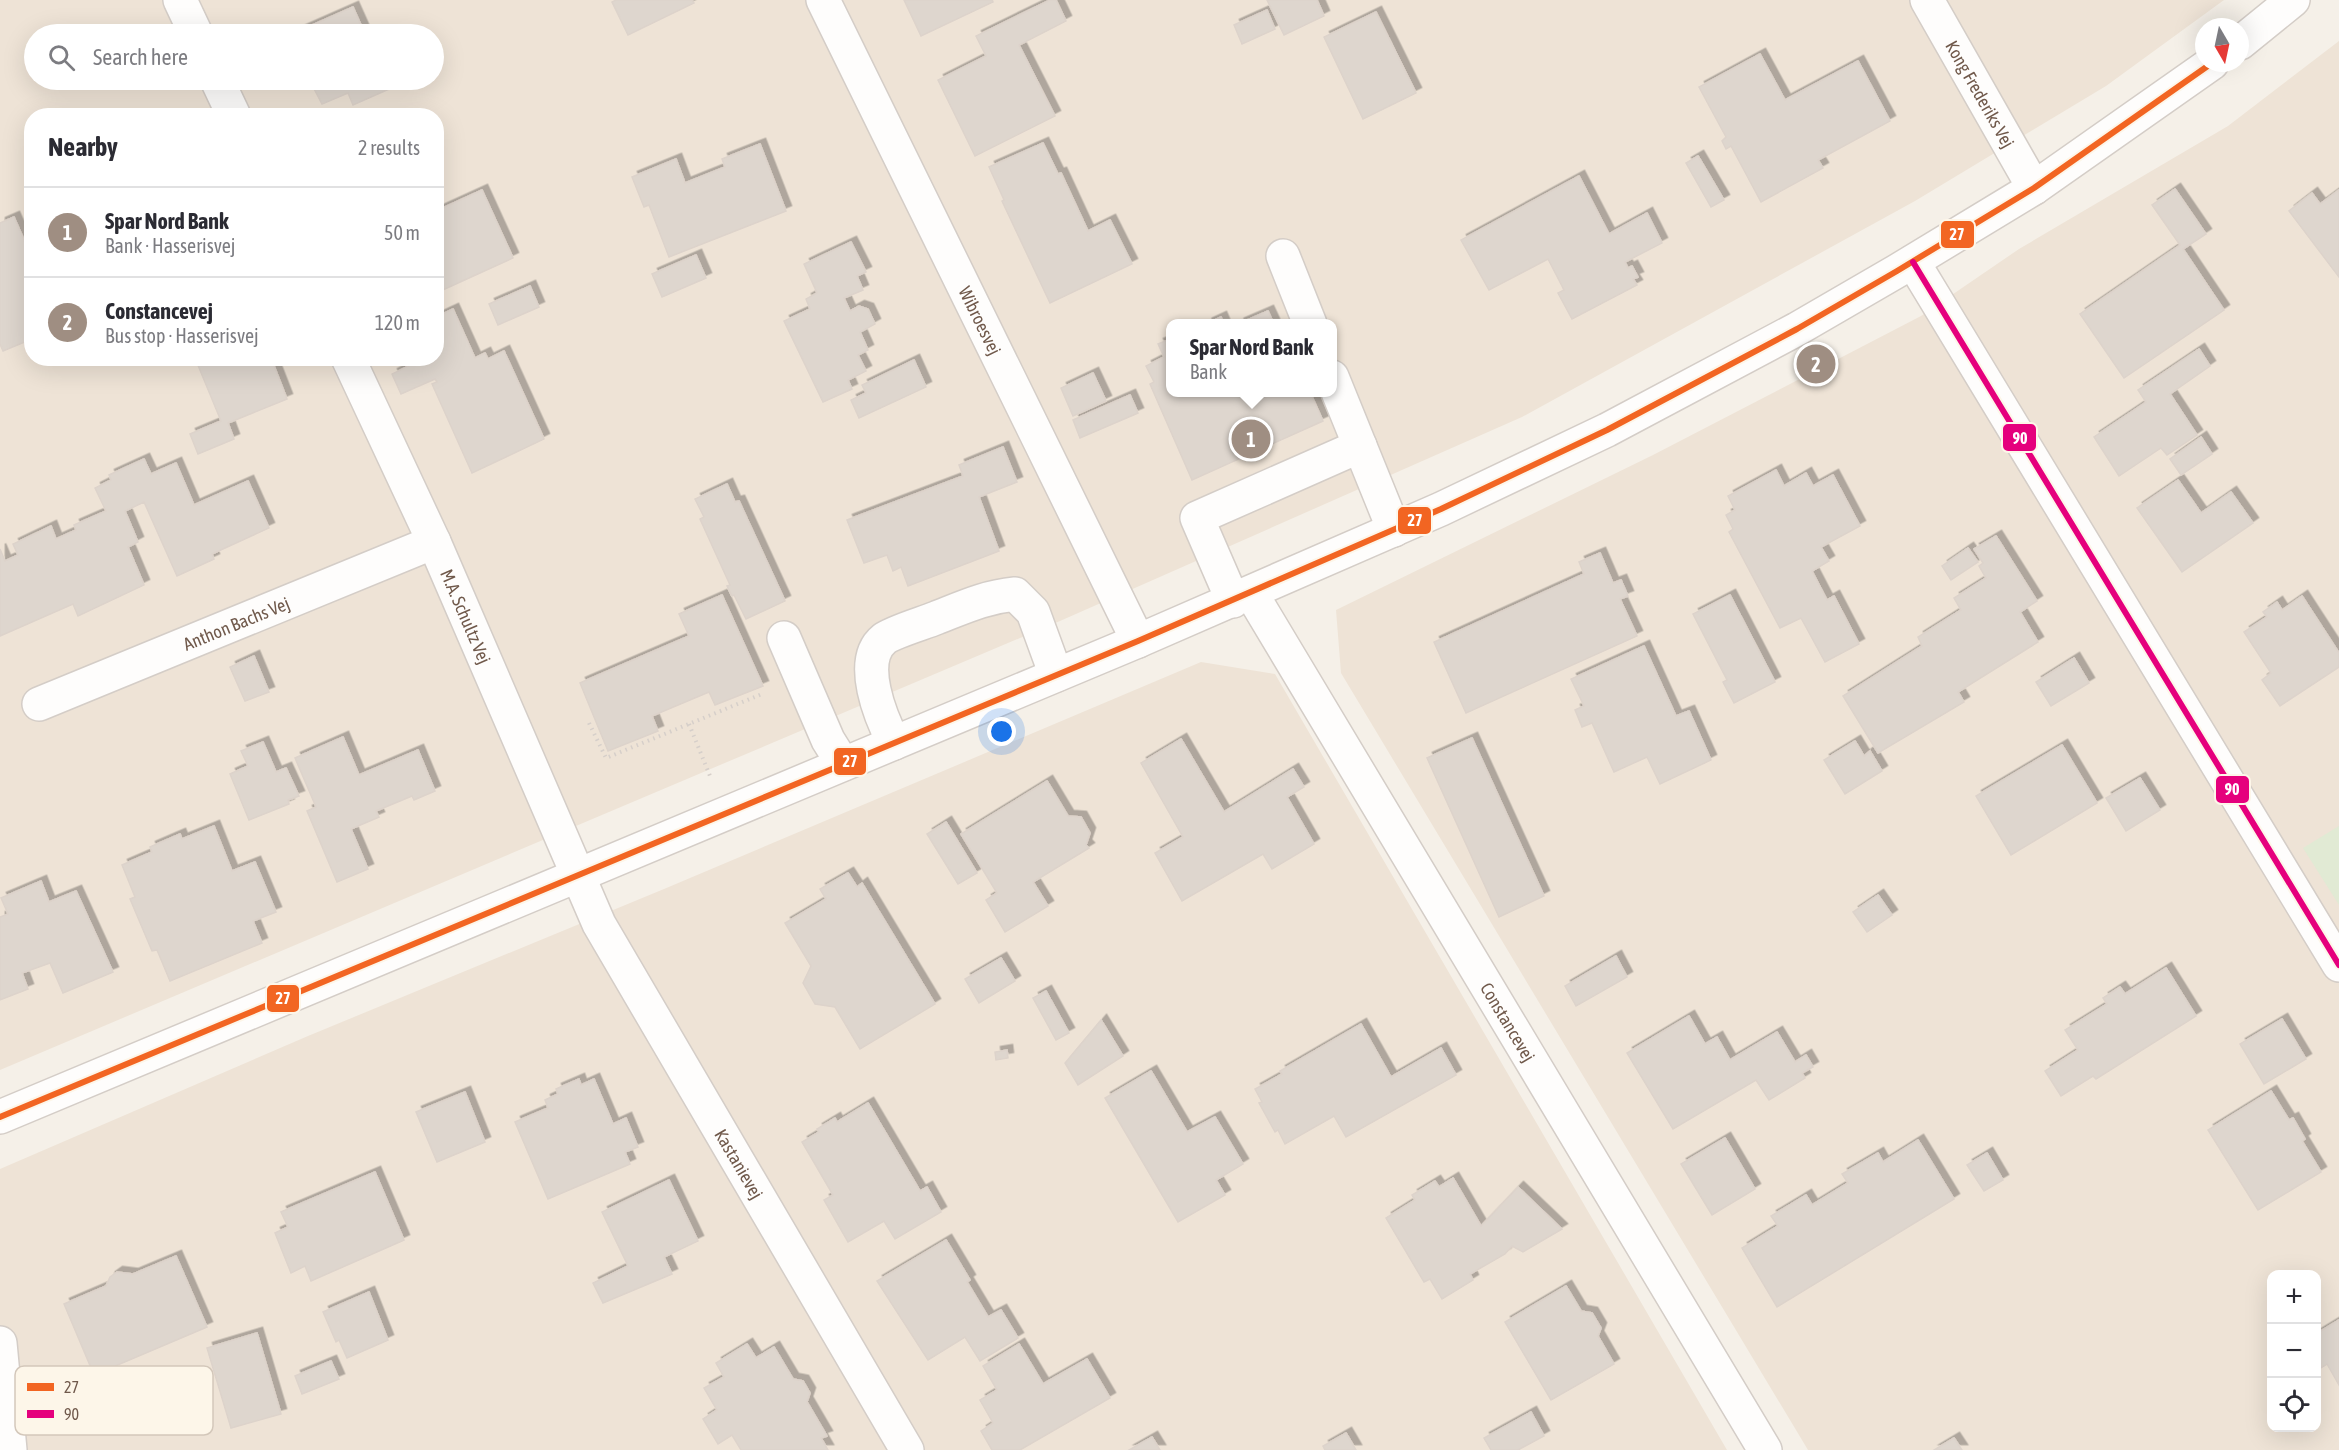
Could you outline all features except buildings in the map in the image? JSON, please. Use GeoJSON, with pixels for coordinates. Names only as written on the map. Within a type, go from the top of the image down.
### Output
{"type":"FeatureCollection","features":[{"type":"Feature","properties":{"kind":"street"},"geometry":{"type":"LineString","coordinates":[[180,0],[191,24]]}},
{"type":"Feature","properties":{"kind":"street","name":"Wibroesvej"},"geometry":{"type":"LineString","coordinates":[[823,0],[1138,641]]}},
{"type":"Feature","properties":{"kind":"street","name":"Kong Frederiks Vej"},"geometry":{"type":"LineString","coordinates":[[1927,0],[2034,188]]}},
{"type":"Feature","properties":{"kind":"street"},"geometry":{"type":"LineString","coordinates":[[2249,36],[2293,0]]}},
{"type":"Feature","properties":{"kind":"street"},"geometry":{"type":"LineString","coordinates":[[0,1117],[1242,597],[1394,530],[1607,430],[1797,329],[1912,262],[2034,188],[2199,72]]}},
{"type":"Feature","properties":{"kind":"street"},"geometry":{"type":"LineString","coordinates":[[222,90],[230,108]]}},
{"type":"Feature","properties":{"kind":"street"},"geometry":{"type":"LineString","coordinates":[[1282,256],[1308,319]]}},
{"type":"Feature","properties":{"kind":"street"},"geometry":{"type":"LineString","coordinates":[[1912,262],[2339,965]]}},
{"type":"Feature","properties":{"kind":"street","name":"M.A. Schultz Vej"},"geometry":{"type":"LineString","coordinates":[[352,366],[434,542],[579,875]]}},
{"type":"Feature","properties":{"kind":"street"},"geometry":{"type":"LineString","coordinates":[[1337,389],[1394,530]]}},
{"type":"Feature","properties":{"kind":"street","name":"Constancevej"},"geometry":{"type":"LineString","coordinates":[[1360,446],[1197,518],[1242,597],[1765,1450]]}},
{"type":"Feature","properties":{"kind":"street","name":"Anthon Bachs Vej"},"geometry":{"type":"LineString","coordinates":[[39,704],[434,542]]}},
{"type":"Feature","properties":{"kind":"street"},"geometry":{"type":"LineString","coordinates":[[894,743],[881,718],[873,687],[873,655],[885,639],[990,597],[1015,594],[1033,612],[1056,675]]}},
{"type":"Feature","properties":{"kind":"street"},"geometry":{"type":"LineString","coordinates":[[784,638],[828,740],[843,764]]}},
{"type":"Feature","properties":{"kind":"street","name":"Kastanievej"},"geometry":{"type":"LineString","coordinates":[[579,875],[599,924],[907,1450]]}},
{"type":"Feature","properties":{"kind":"street"},"geometry":{"type":"LineString","coordinates":[[0,1343],[10,1450]]}},
{"type":"Feature","properties":{"kind":"path"},"geometry":{"type":"LineString","coordinates":[[589,723],[606,758],[801,678]]}},
{"type":"Feature","properties":{"kind":"path"},"geometry":{"type":"LineString","coordinates":[[689,724],[710,778]]}},
{"type":"Feature","properties":{"kind":"shaded area"},"geometry":{"type":"Polygon","coordinates":[[[0,0],[2224,0],[2199,18],[2195,18],[2195,21],[2106,86],[1915,201],[1522,417],[1060,621],[0,1070],[0,0]]]}},
{"type":"Feature","properties":{"kind":"shaded area"},"geometry":{"type":"Polygon","coordinates":[[[2339,41],[2339,1450],[1808,1450],[1341,673],[1336,610],[1653,455],[1921,316],[2019,249],[2228,126],[2339,41]]]}},
{"type":"Feature","properties":{"kind":"shaded area"},"geometry":{"type":"Polygon","coordinates":[[[1201,662],[1275,674],[1727,1450],[0,1450],[0,1169],[308,1036],[664,889],[1201,662]]]}},
{"type":"Feature","properties":{"kind":"green space"},"geometry":{"type":"Polygon","coordinates":[[[2339,826],[2339,905],[2303,848],[2339,826]]]}},
{"type":"Feature","properties":{"kind":"transit line","name":"27"},"geometry":{"type":"LineString","coordinates":[[0,1117],[1138,641],[1441,509],[1607,430],[1797,329],[2034,188],[2199,72]]}},
{"type":"Feature","properties":{"kind":"transit line","name":"90"},"geometry":{"type":"LineString","coordinates":[[1913,262],[2339,965]]}},
{"type":"Feature","properties":{"kind":"place","name":"Constancevej"},"geometry":{"type":"Point","coordinates":[1816,364]}},
{"type":"Feature","properties":{"kind":"place","name":"Spar Nord Bank"},"geometry":{"type":"Point","coordinates":[1251,439]}}]}
